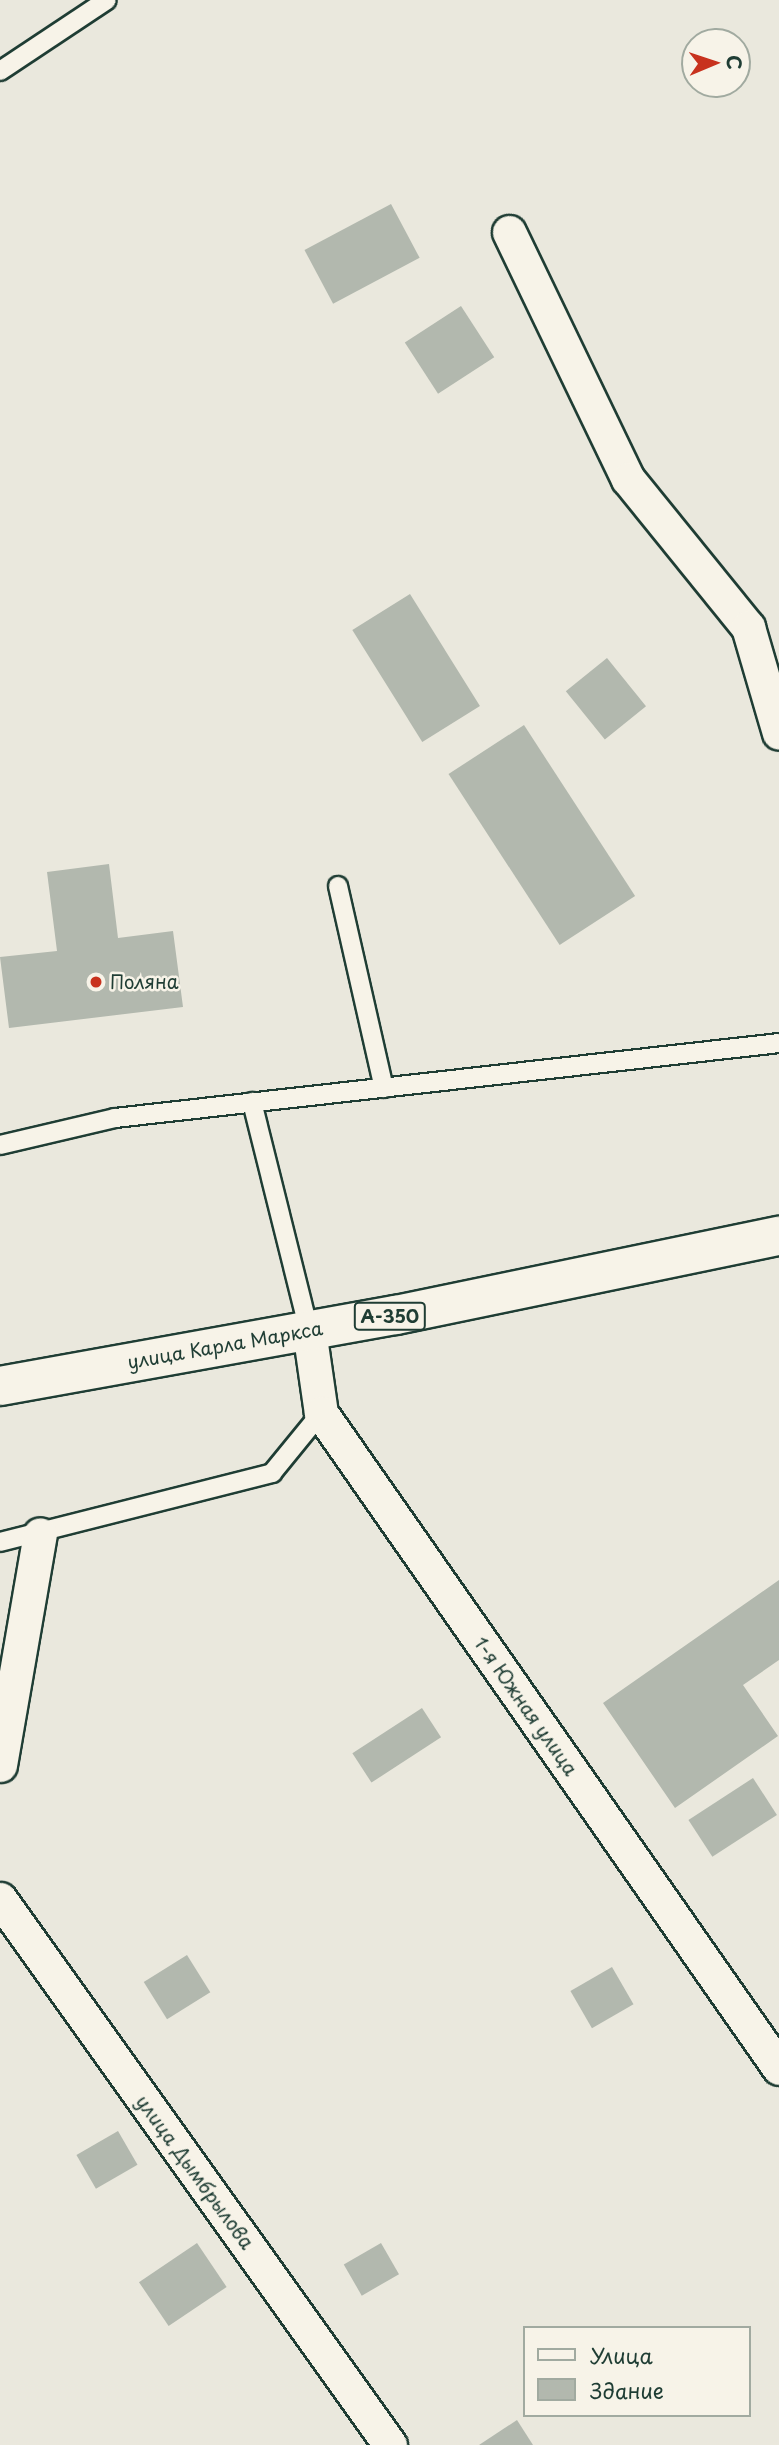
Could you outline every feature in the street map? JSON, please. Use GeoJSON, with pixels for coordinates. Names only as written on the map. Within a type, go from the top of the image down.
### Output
{"type":"FeatureCollection","features":[{"type":"Feature","properties":{"kind":"highway","name":"улица Карла Маркса"},"geometry":{"type":"LineString","coordinates":[[0,1386],[309,1329],[779,1236]]}},
{"type":"Feature","properties":{"kind":"street"},"geometry":{"type":"LineString","coordinates":[[509,232],[628,479],[748,627],[779,726]]}},
{"type":"Feature","properties":{"kind":"street","name":"1-я Южная улица"},"geometry":{"type":"LineString","coordinates":[[309,1329],[321,1413],[779,2068]]}},
{"type":"Feature","properties":{"kind":"street"},"geometry":{"type":"LineString","coordinates":[[0,1765],[40,1534]]}},
{"type":"Feature","properties":{"kind":"street","name":"улица Дымбрылова"},"geometry":{"type":"LineString","coordinates":[[0,1899],[390,2445]]}},
{"type":"Feature","properties":{"kind":"lane"},"geometry":{"type":"LineString","coordinates":[[0,71],[107,0]]}},
{"type":"Feature","properties":{"kind":"lane"},"geometry":{"type":"LineString","coordinates":[[338,886],[384,1088]]}},
{"type":"Feature","properties":{"kind":"lane"},"geometry":{"type":"LineString","coordinates":[[0,1145],[115,1118],[779,1044]]}},
{"type":"Feature","properties":{"kind":"lane"},"geometry":{"type":"LineString","coordinates":[[253,1102],[309,1329]]}},
{"type":"Feature","properties":{"kind":"lane"},"geometry":{"type":"LineString","coordinates":[[0,1542],[272,1473],[321,1413]]}},
{"type":"Feature","properties":{"kind":"building"},"geometry":{"type":"Polygon","coordinates":[[[391,204],[420,258],[333,304],[304,250],[391,204]]]}},
{"type":"Feature","properties":{"kind":"building"},"geometry":{"type":"Polygon","coordinates":[[[461,306],[494,357],[438,394],[405,342],[461,306]]]}},
{"type":"Feature","properties":{"kind":"building"},"geometry":{"type":"Polygon","coordinates":[[[410,594],[480,706],[422,742],[352,630],[410,594]]]}},
{"type":"Feature","properties":{"kind":"building"},"geometry":{"type":"Polygon","coordinates":[[[607,658],[646,706],[605,740],[566,691],[607,658]]]}},
{"type":"Feature","properties":{"kind":"building"},"geometry":{"type":"Polygon","coordinates":[[[524,725],[635,896],[560,945],[449,774],[524,725]]]}},
{"type":"Feature","properties":{"kind":"building","name":"Поляна"},"geometry":{"type":"Polygon","coordinates":[[[109,864],[118,938],[173,931],[183,1007],[9,1028],[0,957],[57,951],[47,872],[109,864]]]}},
{"type":"Feature","properties":{"kind":"building"},"geometry":{"type":"Polygon","coordinates":[[[779,1580],[779,1660],[743,1685],[778,1736],[675,1808],[603,1703],[779,1580]]]}},
{"type":"Feature","properties":{"kind":"building"},"geometry":{"type":"Polygon","coordinates":[[[422,1708],[441,1737],[371,1783],[352,1753],[422,1708]]]}},
{"type":"Feature","properties":{"kind":"building"},"geometry":{"type":"Polygon","coordinates":[[[753,1778],[777,1815],[712,1857],[688,1820],[753,1778]]]}},
{"type":"Feature","properties":{"kind":"building"},"geometry":{"type":"Polygon","coordinates":[[[187,1955],[210,1992],[167,2019],[144,1982],[187,1955]]]}},
{"type":"Feature","properties":{"kind":"building"},"geometry":{"type":"Polygon","coordinates":[[[612,1967],[634,2004],[592,2028],[570,1991],[612,1967]]]}},
{"type":"Feature","properties":{"kind":"building"},"geometry":{"type":"Polygon","coordinates":[[[118,2131],[138,2165],[96,2189],[76,2155],[118,2131]]]}},
{"type":"Feature","properties":{"kind":"building"},"geometry":{"type":"Polygon","coordinates":[[[197,2243],[227,2287],[169,2326],[139,2282],[197,2243]]]}},
{"type":"Feature","properties":{"kind":"building"},"geometry":{"type":"Polygon","coordinates":[[[381,2243],[399,2274],[362,2296],[344,2264],[381,2243]]]}},
{"type":"Feature","properties":{"kind":"building"},"geometry":{"type":"Polygon","coordinates":[[[517,2420],[533,2445],[479,2445],[517,2420]]]}},
{"type":"Feature","properties":{"kind":"place","name":"Поляна"},"geometry":{"type":"Point","coordinates":[96,982]}}]}
